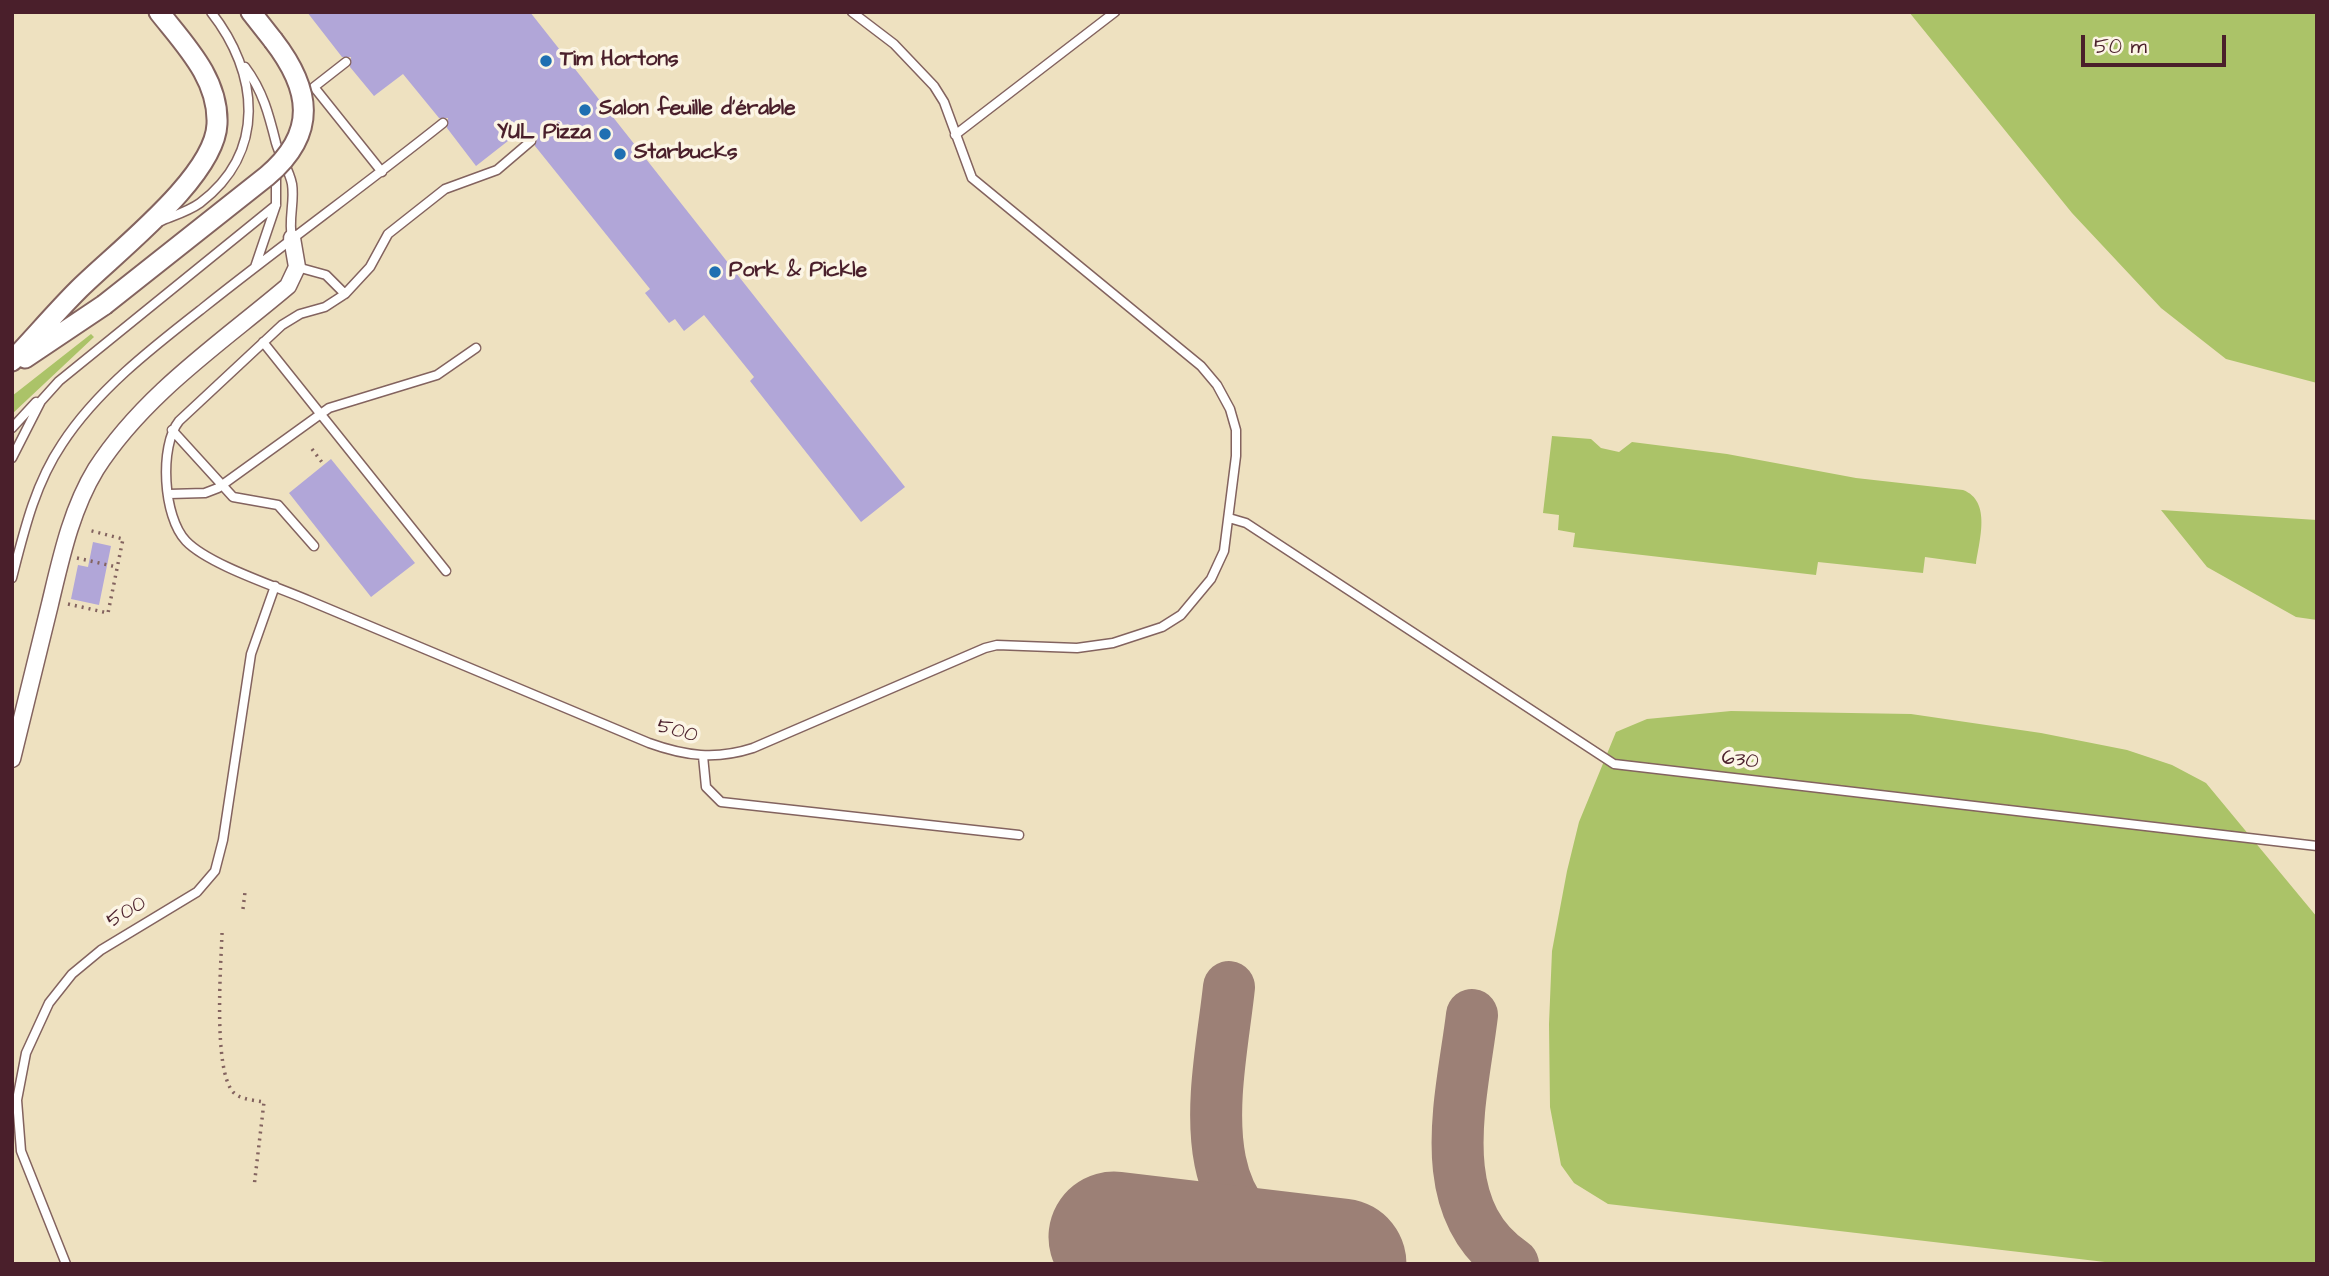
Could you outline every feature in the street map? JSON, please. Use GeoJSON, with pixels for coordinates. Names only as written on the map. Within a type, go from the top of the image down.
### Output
{"type":"FeatureCollection","features":[{"type":"Feature","properties":{"kind":"street"},"geometry":{"type":"LineString","coordinates":[[12,363],[78,290],[145,228],[209,152],[217,124],[213,94],[202,68],[159,12]]}},
{"type":"Feature","properties":{"kind":"street"},"geometry":{"type":"LineString","coordinates":[[12,363],[104,305],[267,176],[291,151],[298,139],[303,111],[299,80],[285,56],[251,12]]}},
{"type":"Feature","properties":{"kind":"street"},"geometry":{"type":"LineString","coordinates":[[12,759],[60,563],[74,515],[95,470],[139,415],[288,286],[297,267],[292,238]]}},
{"type":"Feature","properties":{"kind":"lane"},"geometry":{"type":"LineString","coordinates":[[211,12],[265,102],[292,184],[289,220],[292,238]]}},
{"type":"Feature","properties":{"kind":"lane","name":"500"},"geometry":{"type":"LineString","coordinates":[[169,494],[175,527],[199,551],[275,586],[649,743],[703,756],[741,752],[997,645],[1086,647],[1113,643],[1162,627],[1181,615],[1211,579],[1224,551],[1236,456],[1236,430],[1217,385],[1191,357],[972,178],[944,102],[934,86],[894,44],[852,12]]}},
{"type":"Feature","properties":{"kind":"lane"},"geometry":{"type":"LineString","coordinates":[[956,135],[1115,12]]}},
{"type":"Feature","properties":{"kind":"lane"},"geometry":{"type":"LineString","coordinates":[[145,228],[198,205],[235,166],[249,119],[247,83],[241,62]]}},
{"type":"Feature","properties":{"kind":"lane"},"geometry":{"type":"LineString","coordinates":[[346,62],[314,87],[382,172]]}},
{"type":"Feature","properties":{"kind":"lane"},"geometry":{"type":"LineString","coordinates":[[12,578],[40,485],[74,427],[101,396],[157,345],[443,123]]}},
{"type":"Feature","properties":{"kind":"lane"},"geometry":{"type":"LineString","coordinates":[[475,348],[437,376],[339,403],[222,486],[205,493],[169,494],[167,452],[172,429],[291,318],[325,307],[345,294],[370,267],[388,234],[445,189],[497,170],[531,141]]}},
{"type":"Feature","properties":{"kind":"lane"},"geometry":{"type":"LineString","coordinates":[[255,267],[276,205],[277,144]]}},
{"type":"Feature","properties":{"kind":"lane"},"geometry":{"type":"LineString","coordinates":[[12,428],[59,381],[276,205]]}},
{"type":"Feature","properties":{"kind":"lane"},"geometry":{"type":"LineString","coordinates":[[297,267],[326,275],[345,294]]}},
{"type":"Feature","properties":{"kind":"lane"},"geometry":{"type":"LineString","coordinates":[[263,342],[446,571]]}},
{"type":"Feature","properties":{"kind":"lane"},"geometry":{"type":"LineString","coordinates":[[12,457],[41,401],[59,381]]}},
{"type":"Feature","properties":{"kind":"lane"},"geometry":{"type":"LineString","coordinates":[[172,429],[222,486],[240,500],[278,505],[314,546]]}},
{"type":"Feature","properties":{"kind":"lane","name":"630"},"geometry":{"type":"LineString","coordinates":[[1228,518],[1256,529],[1614,764],[2317,846]]}},
{"type":"Feature","properties":{"kind":"lane","name":"500"},"geometry":{"type":"LineString","coordinates":[[66,1264],[21,1151],[17,1100],[26,1054],[49,1003],[72,974],[101,950],[197,892],[215,871],[223,839],[251,654],[275,586]]}},
{"type":"Feature","properties":{"kind":"lane"},"geometry":{"type":"LineString","coordinates":[[703,756],[706,787],[720,802],[1019,835]]}},
{"type":"Feature","properties":{"kind":"path"},"geometry":{"type":"LineString","coordinates":[[312,449],[324,465]]}},
{"type":"Feature","properties":{"kind":"path"},"geometry":{"type":"LineString","coordinates":[[66,604],[108,613],[123,538],[85,530]]}},
{"type":"Feature","properties":{"kind":"path"},"geometry":{"type":"LineString","coordinates":[[75,558],[98,566],[118,567]]}},
{"type":"Feature","properties":{"kind":"path"},"geometry":{"type":"LineString","coordinates":[[243,909],[245,892]]}},
{"type":"Feature","properties":{"kind":"path"},"geometry":{"type":"LineString","coordinates":[[222,933],[220,1020],[229,1084],[242,1098],[264,1102],[254,1187]]}},
{"type":"Feature","properties":{"kind":"green space"},"geometry":{"type":"Polygon","coordinates":[[[1909,12],[2317,12],[2317,383],[2226,359],[2161,308],[2072,213],[1909,12]]]}},
{"type":"Feature","properties":{"kind":"green space"},"geometry":{"type":"Polygon","coordinates":[[[91,334],[94,337],[12,414],[12,396],[91,334]]]}},
{"type":"Feature","properties":{"kind":"green space"},"geometry":{"type":"Polygon","coordinates":[[[1552,436],[1591,439],[1601,448],[1619,452],[1632,442],[1727,454],[1856,478],[1963,490],[1972,495],[1981,512],[1976,564],[1925,557],[1923,573],[1818,562],[1816,575],[1573,547],[1575,533],[1558,530],[1559,515],[1543,513],[1552,436]]]}},
{"type":"Feature","properties":{"kind":"green space"},"geometry":{"type":"Polygon","coordinates":[[[2161,510],[2317,520],[2317,620],[2296,617],[2207,567],[2161,510]]]}},
{"type":"Feature","properties":{"kind":"green space"},"geometry":{"type":"Polygon","coordinates":[[[1731,711],[1911,714],[2041,733],[2127,750],[2172,765],[2206,783],[2317,917],[2317,1264],[2122,1264],[1608,1204],[1574,1183],[1561,1165],[1550,1107],[1549,1024],[1552,951],[1579,822],[1616,732],[1647,719],[1731,711]]]}},
{"type":"Feature","properties":{"kind":"building"},"geometry":{"type":"Polygon","coordinates":[[[307,12],[530,12],[905,487],[861,522],[750,381],[754,377],[704,315],[684,331],[675,319],[669,323],[645,293],[650,289],[535,146],[535,136],[527,136],[522,130],[476,166],[447,128],[448,118],[439,118],[403,74],[374,96],[350,67],[351,57],[342,57],[307,12]]]}},
{"type":"Feature","properties":{"kind":"building"},"geometry":{"type":"Polygon","coordinates":[[[331,459],[415,563],[371,597],[289,493],[331,459]]]}},
{"type":"Feature","properties":{"kind":"building"},"geometry":{"type":"Polygon","coordinates":[[[93,542],[111,546],[99,605],[71,599],[78,565],[88,567],[93,542]]]}},
{"type":"Feature","properties":{"kind":"taxiway"},"geometry":{"type":"LineString","coordinates":[[1229,987],[1219,1063],[1217,1142],[1225,1178],[1241,1210],[1267,1236],[1307,1254],[1376,1264]]}},
{"type":"Feature","properties":{"kind":"taxiway"},"geometry":{"type":"LineString","coordinates":[[1472,1015],[1459,1115],[1461,1182],[1470,1213],[1487,1241],[1513,1264]]}},
{"type":"Feature","properties":{"kind":"runway"},"geometry":{"type":"LineString","coordinates":[[1114,1237],[1341,1264]]}},
{"type":"Feature","properties":{"kind":"place","name":"Tim Hortons"},"geometry":{"type":"Point","coordinates":[546,61]}},
{"type":"Feature","properties":{"kind":"place","name":"Salon feuille d'érable"},"geometry":{"type":"Point","coordinates":[585,110]}},
{"type":"Feature","properties":{"kind":"place","name":"YUL Pizza"},"geometry":{"type":"Point","coordinates":[605,134]}},
{"type":"Feature","properties":{"kind":"place","name":"Starbucks"},"geometry":{"type":"Point","coordinates":[620,154]}},
{"type":"Feature","properties":{"kind":"place","name":"Pork & Pickle"},"geometry":{"type":"Point","coordinates":[715,272]}}]}
